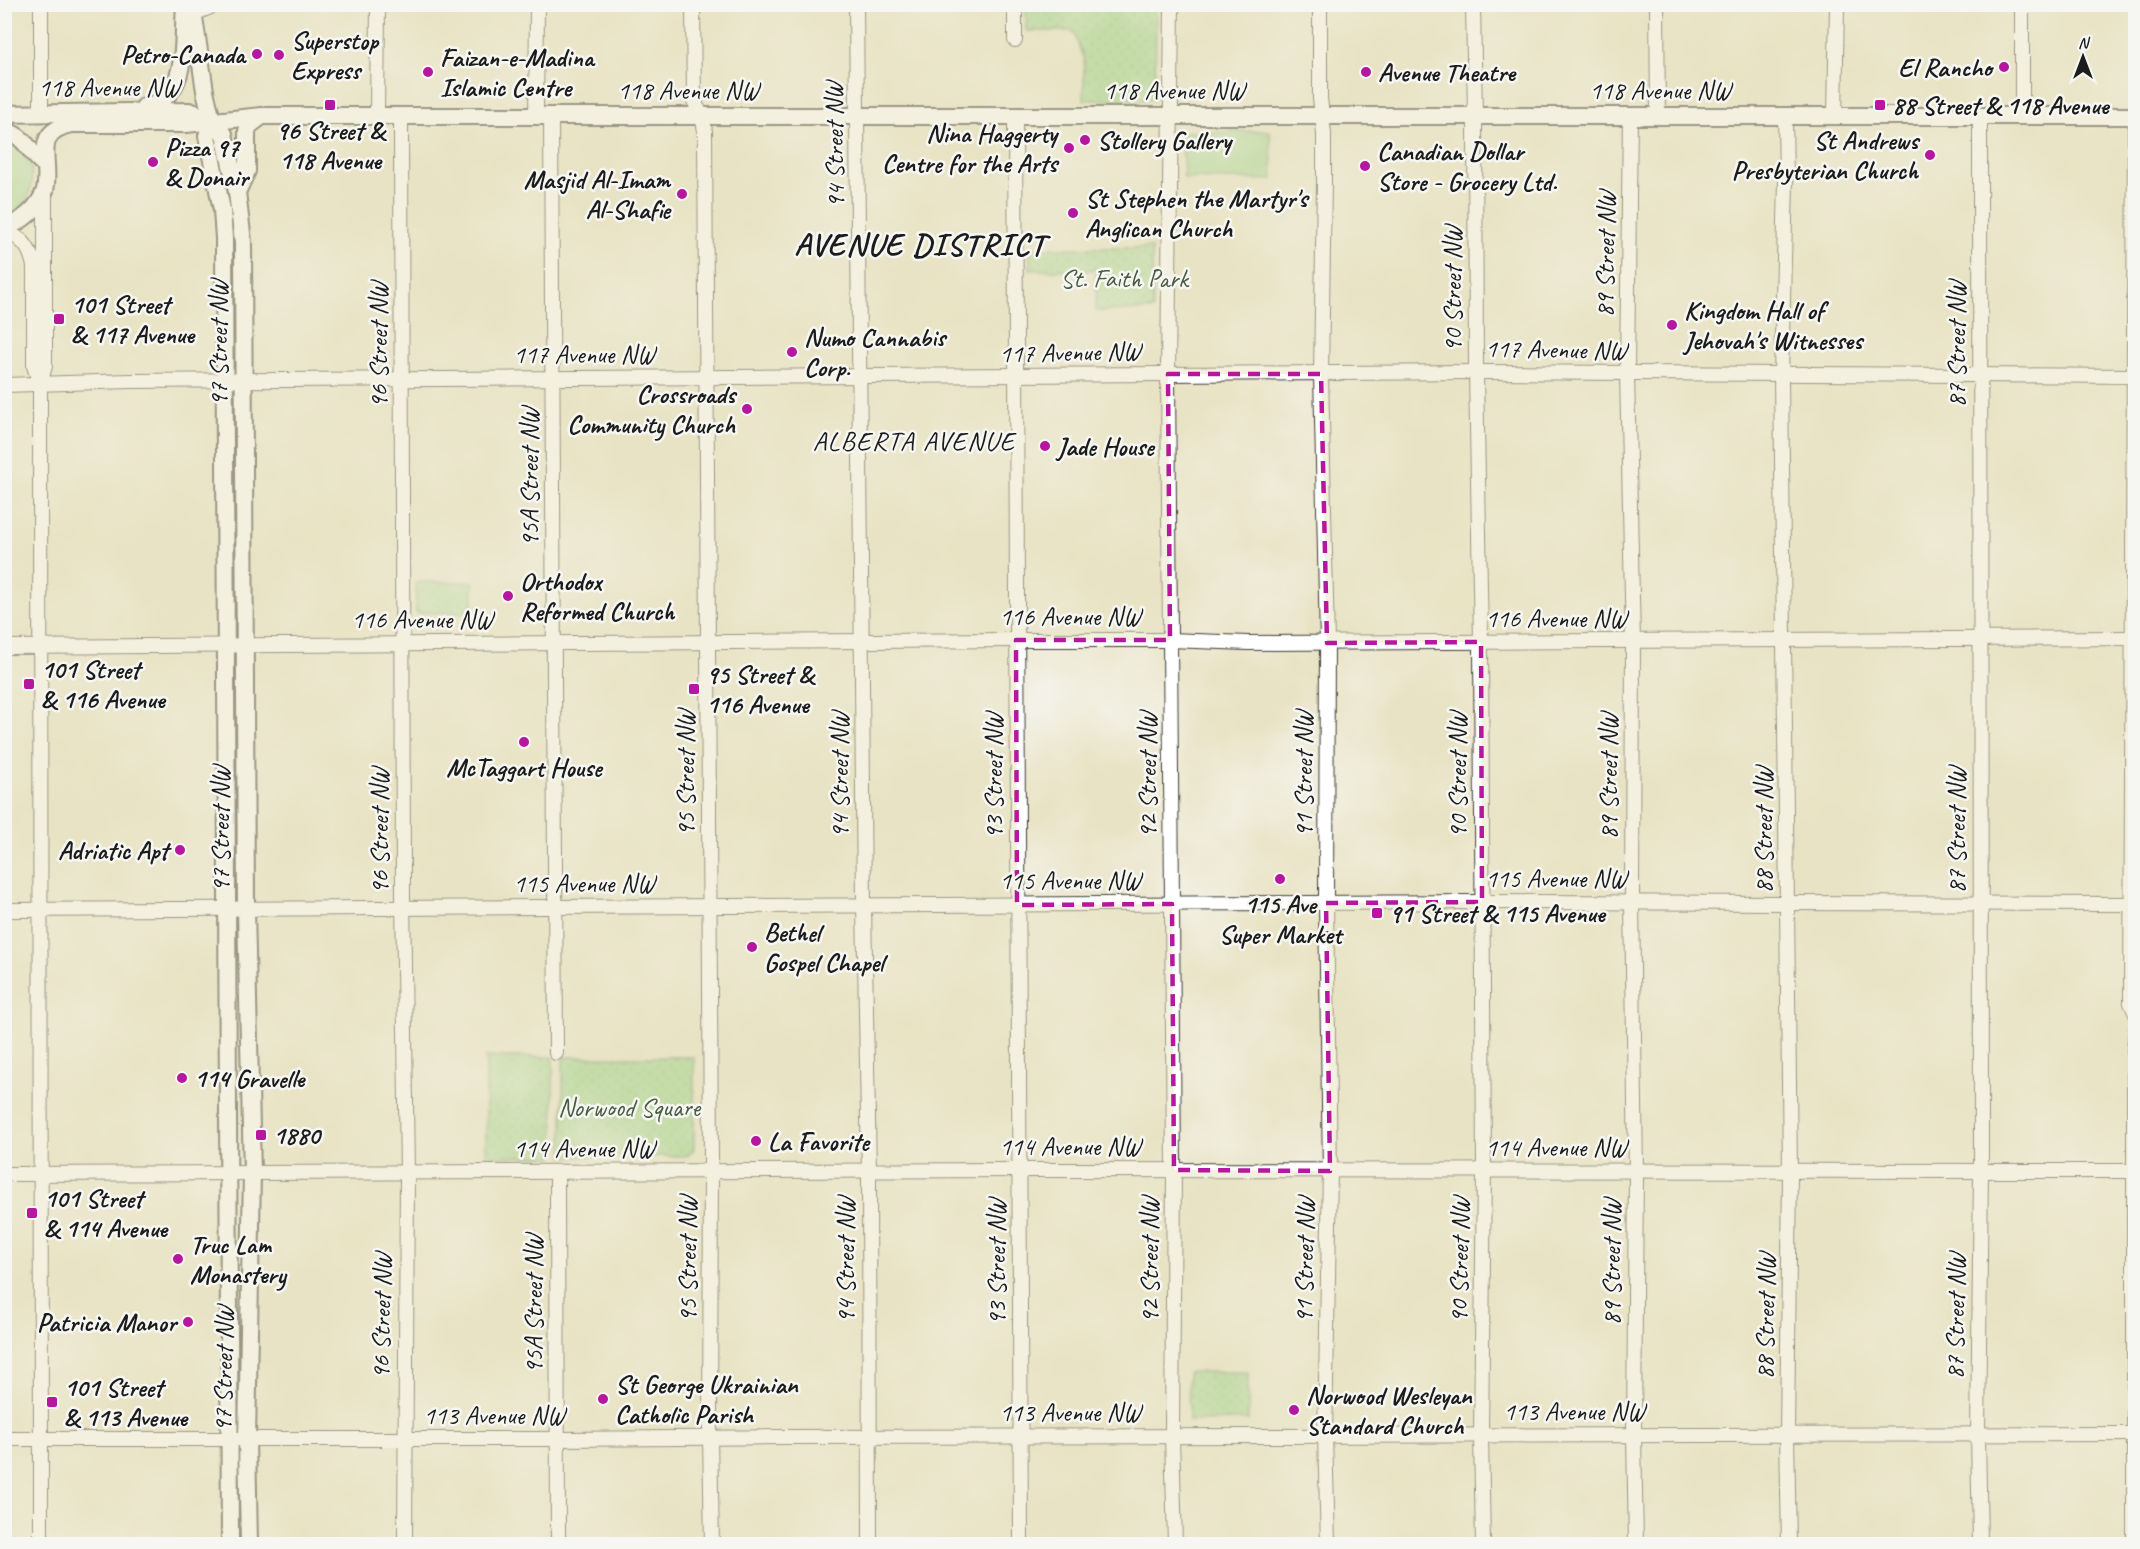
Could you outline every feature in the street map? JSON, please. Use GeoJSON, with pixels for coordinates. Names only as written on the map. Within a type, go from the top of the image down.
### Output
{"type":"FeatureCollection","features":[{"type":"Feature","properties":{"kind":"main road"},"geometry":{"type":"LineString","coordinates":[[126,111],[155,105],[164,100],[174,89],[181,69],[190,8]]}},
{"type":"Feature","properties":{"kind":"main road","name":"97 Street NW"},"geometry":{"type":"LineString","coordinates":[[190,8],[212,120],[207,136],[222,210],[224,238],[230,1545]]}},
{"type":"Feature","properties":{"kind":"main road","name":"118 Avenue NW"},"geometry":{"type":"LineString","coordinates":[[4,114],[189,111],[212,120]]}},
{"type":"Feature","properties":{"kind":"main road","name":"118 Avenue NW"},"geometry":{"type":"LineString","coordinates":[[45,189],[46,141],[60,126],[72,124],[186,124],[262,116],[2135,116]]}},
{"type":"Feature","properties":{"kind":"main road"},"geometry":{"type":"LineString","coordinates":[[237,192],[247,171],[247,131],[250,125],[262,116]]}},
{"type":"Feature","properties":{"kind":"main road","name":"97 Street NW"},"geometry":{"type":"LineString","coordinates":[[212,120],[224,134],[237,192],[243,242],[246,909],[252,1173],[247,1439],[249,1545]]}},
{"type":"Feature","properties":{"kind":"main road"},"geometry":{"type":"LineString","coordinates":[[4,130],[23,139],[35,157],[45,165]]}},
{"type":"Feature","properties":{"kind":"main road"},"geometry":{"type":"LineString","coordinates":[[4,230],[24,219],[45,189]]}},
{"type":"Feature","properties":{"kind":"street"},"geometry":{"type":"LineString","coordinates":[[41,4],[41,112]]}},
{"type":"Feature","properties":{"kind":"street"},"geometry":{"type":"LineString","coordinates":[[190,8],[218,4]]}},
{"type":"Feature","properties":{"kind":"street"},"geometry":{"type":"LineString","coordinates":[[377,116],[378,4]]}},
{"type":"Feature","properties":{"kind":"street","name":"95A Street NW"},"geometry":{"type":"LineString","coordinates":[[537,4],[552,378],[556,1053]]}},
{"type":"Feature","properties":{"kind":"street","name":"95 Street NW"},"geometry":{"type":"LineString","coordinates":[[693,4],[694,101],[702,116],[705,130],[712,1545]]}},
{"type":"Feature","properties":{"kind":"street","name":"94 Street NW"},"geometry":{"type":"LineString","coordinates":[[856,4],[864,906],[869,1171],[870,1545]]}},
{"type":"Feature","properties":{"kind":"street"},"geometry":{"type":"LineString","coordinates":[[1015,4],[1016,40]]}},
{"type":"Feature","properties":{"kind":"street","name":"92 Street NW"},"geometry":{"type":"LineString","coordinates":[[1172,4],[1168,374],[1174,1170],[1172,1436],[1175,1545]]}},
{"type":"Feature","properties":{"kind":"street","name":"91 Street NW"},"geometry":{"type":"LineString","coordinates":[[1320,4],[1320,98],[1324,183],[1321,374],[1327,643],[1326,903],[1330,1171],[1325,1436],[1328,1545]]}},
{"type":"Feature","properties":{"kind":"street","name":"90 Street NW"},"geometry":{"type":"LineString","coordinates":[[1473,4],[1481,642],[1484,1171],[1481,1435],[1483,1545]]}},
{"type":"Feature","properties":{"kind":"street"},"geometry":{"type":"LineString","coordinates":[[1658,4],[1658,116]]}},
{"type":"Feature","properties":{"kind":"street"},"geometry":{"type":"LineString","coordinates":[[1835,116],[1837,4]]}},
{"type":"Feature","properties":{"kind":"street"},"geometry":{"type":"LineString","coordinates":[[2022,4],[2022,116]]}},
{"type":"Feature","properties":{"kind":"street","name":"96 Street NW"},"geometry":{"type":"LineString","coordinates":[[400,116],[403,909],[407,1172],[405,1545]]}},
{"type":"Feature","properties":{"kind":"street","name":"93 Street NW"},"geometry":{"type":"LineString","coordinates":[[1015,116],[1021,1545]]}},
{"type":"Feature","properties":{"kind":"street","name":"89 Street NW"},"geometry":{"type":"LineString","coordinates":[[1630,116],[1627,374],[1633,642],[1632,902],[1636,1171],[1634,1435],[1636,1545]]}},
{"type":"Feature","properties":{"kind":"street","name":"88 Street NW"},"geometry":{"type":"LineString","coordinates":[[1785,116],[1786,183],[1781,375],[1790,1171],[1787,1435],[1789,1545]]}},
{"type":"Feature","properties":{"kind":"street","name":"87 Street NW"},"geometry":{"type":"LineString","coordinates":[[1980,116],[1981,1171],[1978,1434],[1980,1545]]}},
{"type":"Feature","properties":{"kind":"street"},"geometry":{"type":"LineString","coordinates":[[2135,116],[2134,904],[2131,1002],[2136,1014]]}},
{"type":"Feature","properties":{"kind":"street"},"geometry":{"type":"LineString","coordinates":[[41,1545],[40,385],[45,366],[45,189]]}},
{"type":"Feature","properties":{"kind":"street"},"geometry":{"type":"LineString","coordinates":[[4,230],[24,242],[32,255],[34,266],[34,366],[40,385]]}},
{"type":"Feature","properties":{"kind":"street","name":"117 Avenue NW"},"geometry":{"type":"LineString","coordinates":[[4,385],[40,385],[63,382],[402,379],[1476,372],[2134,376]]}},
{"type":"Feature","properties":{"kind":"street","name":"116 Avenue NW"},"geometry":{"type":"LineString","coordinates":[[4,647],[1016,640],[1327,643],[1981,641],[2134,638]]}},
{"type":"Feature","properties":{"kind":"street","name":"115 Avenue NW"},"geometry":{"type":"LineString","coordinates":[[4,910],[1482,902],[2134,904]]}},
{"type":"Feature","properties":{"kind":"street"},"geometry":{"type":"LineString","coordinates":[[2134,1545],[2134,1049],[2136,1031]]}},
{"type":"Feature","properties":{"kind":"street","name":"114 Avenue NW"},"geometry":{"type":"LineString","coordinates":[[4,1174],[1020,1170],[2135,1171]]}},
{"type":"Feature","properties":{"kind":"street","name":"95A Street NW"},"geometry":{"type":"LineString","coordinates":[[557,1172],[558,1545]]}},
{"type":"Feature","properties":{"kind":"street","name":"113 Avenue NW"},"geometry":{"type":"LineString","coordinates":[[4,1439],[2134,1434]]}},
{"type":"Feature","properties":{"kind":"highlighted area"},"geometry":{"type":"Polygon","coordinates":[[[1168,374],[1321,374],[1327,643],[1481,642],[1482,902],[1326,903],[1330,1171],[1174,1170],[1172,904],[1017,905],[1016,640],[1170,640],[1168,374]]]}},
{"type":"Feature","properties":{"kind":"green space"},"geometry":{"type":"Polygon","coordinates":[[[1026,5],[1156,5],[1155,100],[1084,100],[1084,60],[1073,31],[1026,31],[1026,5]]]}},
{"type":"Feature","properties":{"kind":"green space"},"geometry":{"type":"Polygon","coordinates":[[[1270,131],[1273,180],[1184,178],[1182,132],[1270,131]]]}},
{"type":"Feature","properties":{"kind":"green space"},"geometry":{"type":"Polygon","coordinates":[[[4,136],[8,137],[31,161],[32,170],[29,196],[20,209],[5,218],[4,136]]]}},
{"type":"Feature","properties":{"kind":"green space","name":"St. Faith Park"},"geometry":{"type":"Polygon","coordinates":[[[1030,248],[1152,248],[1153,310],[1096,311],[1096,270],[1030,270],[1030,248]]]}},
{"type":"Feature","properties":{"kind":"green space"},"geometry":{"type":"Polygon","coordinates":[[[416,582],[473,582],[473,613],[416,613],[416,582]]]}},
{"type":"Feature","properties":{"kind":"green space","name":"Norwood Square"},"geometry":{"type":"Polygon","coordinates":[[[486,1057],[553,1057],[554,1157],[486,1157],[486,1057]]]}},
{"type":"Feature","properties":{"kind":"green space","name":"Norwood Square"},"geometry":{"type":"Polygon","coordinates":[[[563,1057],[694,1057],[694,1149],[687,1156],[563,1157],[563,1057]]]}},
{"type":"Feature","properties":{"kind":"green space"},"geometry":{"type":"Polygon","coordinates":[[[1188,1372],[1248,1372],[1248,1420],[1189,1421],[1188,1372]]]}},
{"type":"Feature","properties":{"kind":"place","name":"Petro-Canada"},"geometry":{"type":"Point","coordinates":[257,54]}},
{"type":"Feature","properties":{"kind":"place","name":"Superstop Express"},"geometry":{"type":"Point","coordinates":[279,55]}},
{"type":"Feature","properties":{"kind":"place","name":"El Rancho"},"geometry":{"type":"Point","coordinates":[2004,67]}},
{"type":"Feature","properties":{"kind":"place","name":"Faizan-e-Madina Islamic Centre"},"geometry":{"type":"Point","coordinates":[428,72]}},
{"type":"Feature","properties":{"kind":"place","name":"Avenue Theatre"},"geometry":{"type":"Point","coordinates":[1366,72]}},
{"type":"Feature","properties":{"kind":"place","name":"96 Street & 118 Avenue"},"geometry":{"type":"Point","coordinates":[330,105]}},
{"type":"Feature","properties":{"kind":"place","name":"88 Street & 118 Avenue"},"geometry":{"type":"Point","coordinates":[1880,105]}},
{"type":"Feature","properties":{"kind":"place","name":"Stollery Gallery"},"geometry":{"type":"Point","coordinates":[1085,140]}},
{"type":"Feature","properties":{"kind":"place","name":"Nina Haggerty Centre for the Arts"},"geometry":{"type":"Point","coordinates":[1069,148]}},
{"type":"Feature","properties":{"kind":"place","name":"St Andrews Presbyterian Church"},"geometry":{"type":"Point","coordinates":[1930,155]}},
{"type":"Feature","properties":{"kind":"place","name":"Pizza 97 & Donair"},"geometry":{"type":"Point","coordinates":[153,162]}},
{"type":"Feature","properties":{"kind":"place","name":"Canadian Dollar Store - Grocery Ltd."},"geometry":{"type":"Point","coordinates":[1365,166]}},
{"type":"Feature","properties":{"kind":"place","name":"Masjid Al-Imam Al-Shafie"},"geometry":{"type":"Point","coordinates":[682,194]}},
{"type":"Feature","properties":{"kind":"place","name":"St Stephen the Martyr's Anglican Church"},"geometry":{"type":"Point","coordinates":[1073,213]}},
{"type":"Feature","properties":{"kind":"place","name":"101 Street & 117 Avenue"},"geometry":{"type":"Point","coordinates":[59,319]}},
{"type":"Feature","properties":{"kind":"place","name":"Kingdom Hall of Jehovah's Witnesses"},"geometry":{"type":"Point","coordinates":[1672,325]}},
{"type":"Feature","properties":{"kind":"place","name":"Numo Cannabis Corp."},"geometry":{"type":"Point","coordinates":[792,352]}},
{"type":"Feature","properties":{"kind":"place","name":"Crossroads Community Church"},"geometry":{"type":"Point","coordinates":[747,409]}},
{"type":"Feature","properties":{"kind":"place","name":"Jade House"},"geometry":{"type":"Point","coordinates":[1045,446]}},
{"type":"Feature","properties":{"kind":"place","name":"Orthodox Reformed Church"},"geometry":{"type":"Point","coordinates":[508,596]}},
{"type":"Feature","properties":{"kind":"place","name":"101 Street & 116 Avenue"},"geometry":{"type":"Point","coordinates":[29,684]}},
{"type":"Feature","properties":{"kind":"place","name":"95 Street & 116 Avenue"},"geometry":{"type":"Point","coordinates":[694,689]}},
{"type":"Feature","properties":{"kind":"place","name":"McTaggart House"},"geometry":{"type":"Point","coordinates":[524,742]}},
{"type":"Feature","properties":{"kind":"place","name":"Adriatic Apt"},"geometry":{"type":"Point","coordinates":[180,850]}},
{"type":"Feature","properties":{"kind":"place","name":"115 Ave Super Market"},"geometry":{"type":"Point","coordinates":[1280,879]}},
{"type":"Feature","properties":{"kind":"place","name":"91 Street & 115 Avenue"},"geometry":{"type":"Point","coordinates":[1377,913]}},
{"type":"Feature","properties":{"kind":"place","name":"Bethel Gospel Chapel"},"geometry":{"type":"Point","coordinates":[752,947]}},
{"type":"Feature","properties":{"kind":"place","name":"114 Gravelle"},"geometry":{"type":"Point","coordinates":[182,1078]}},
{"type":"Feature","properties":{"kind":"place","name":"1880"},"geometry":{"type":"Point","coordinates":[261,1135]}},
{"type":"Feature","properties":{"kind":"place","name":"La Favorite"},"geometry":{"type":"Point","coordinates":[756,1141]}},
{"type":"Feature","properties":{"kind":"place","name":"101 Street & 114 Avenue"},"geometry":{"type":"Point","coordinates":[32,1213]}},
{"type":"Feature","properties":{"kind":"place","name":"Truc Lam Monastery"},"geometry":{"type":"Point","coordinates":[178,1259]}},
{"type":"Feature","properties":{"kind":"place","name":"Patricia Manor"},"geometry":{"type":"Point","coordinates":[188,1322]}},
{"type":"Feature","properties":{"kind":"place","name":"St George Ukrainian Catholic Parish"},"geometry":{"type":"Point","coordinates":[603,1399]}},
{"type":"Feature","properties":{"kind":"place","name":"101 Street & 113 Avenue"},"geometry":{"type":"Point","coordinates":[52,1402]}},
{"type":"Feature","properties":{"kind":"place","name":"Norwood Wesleyan Standard Church"},"geometry":{"type":"Point","coordinates":[1294,1410]}},
{"type":"Feature","properties":{"kind":"district","name":"AVENUE DISTRICT"},"geometry":{"type":"Point","coordinates":[920,244]}},
{"type":"Feature","properties":{"kind":"district","name":"ALBERTA AVENUE"},"geometry":{"type":"Point","coordinates":[914,441]}}]}
